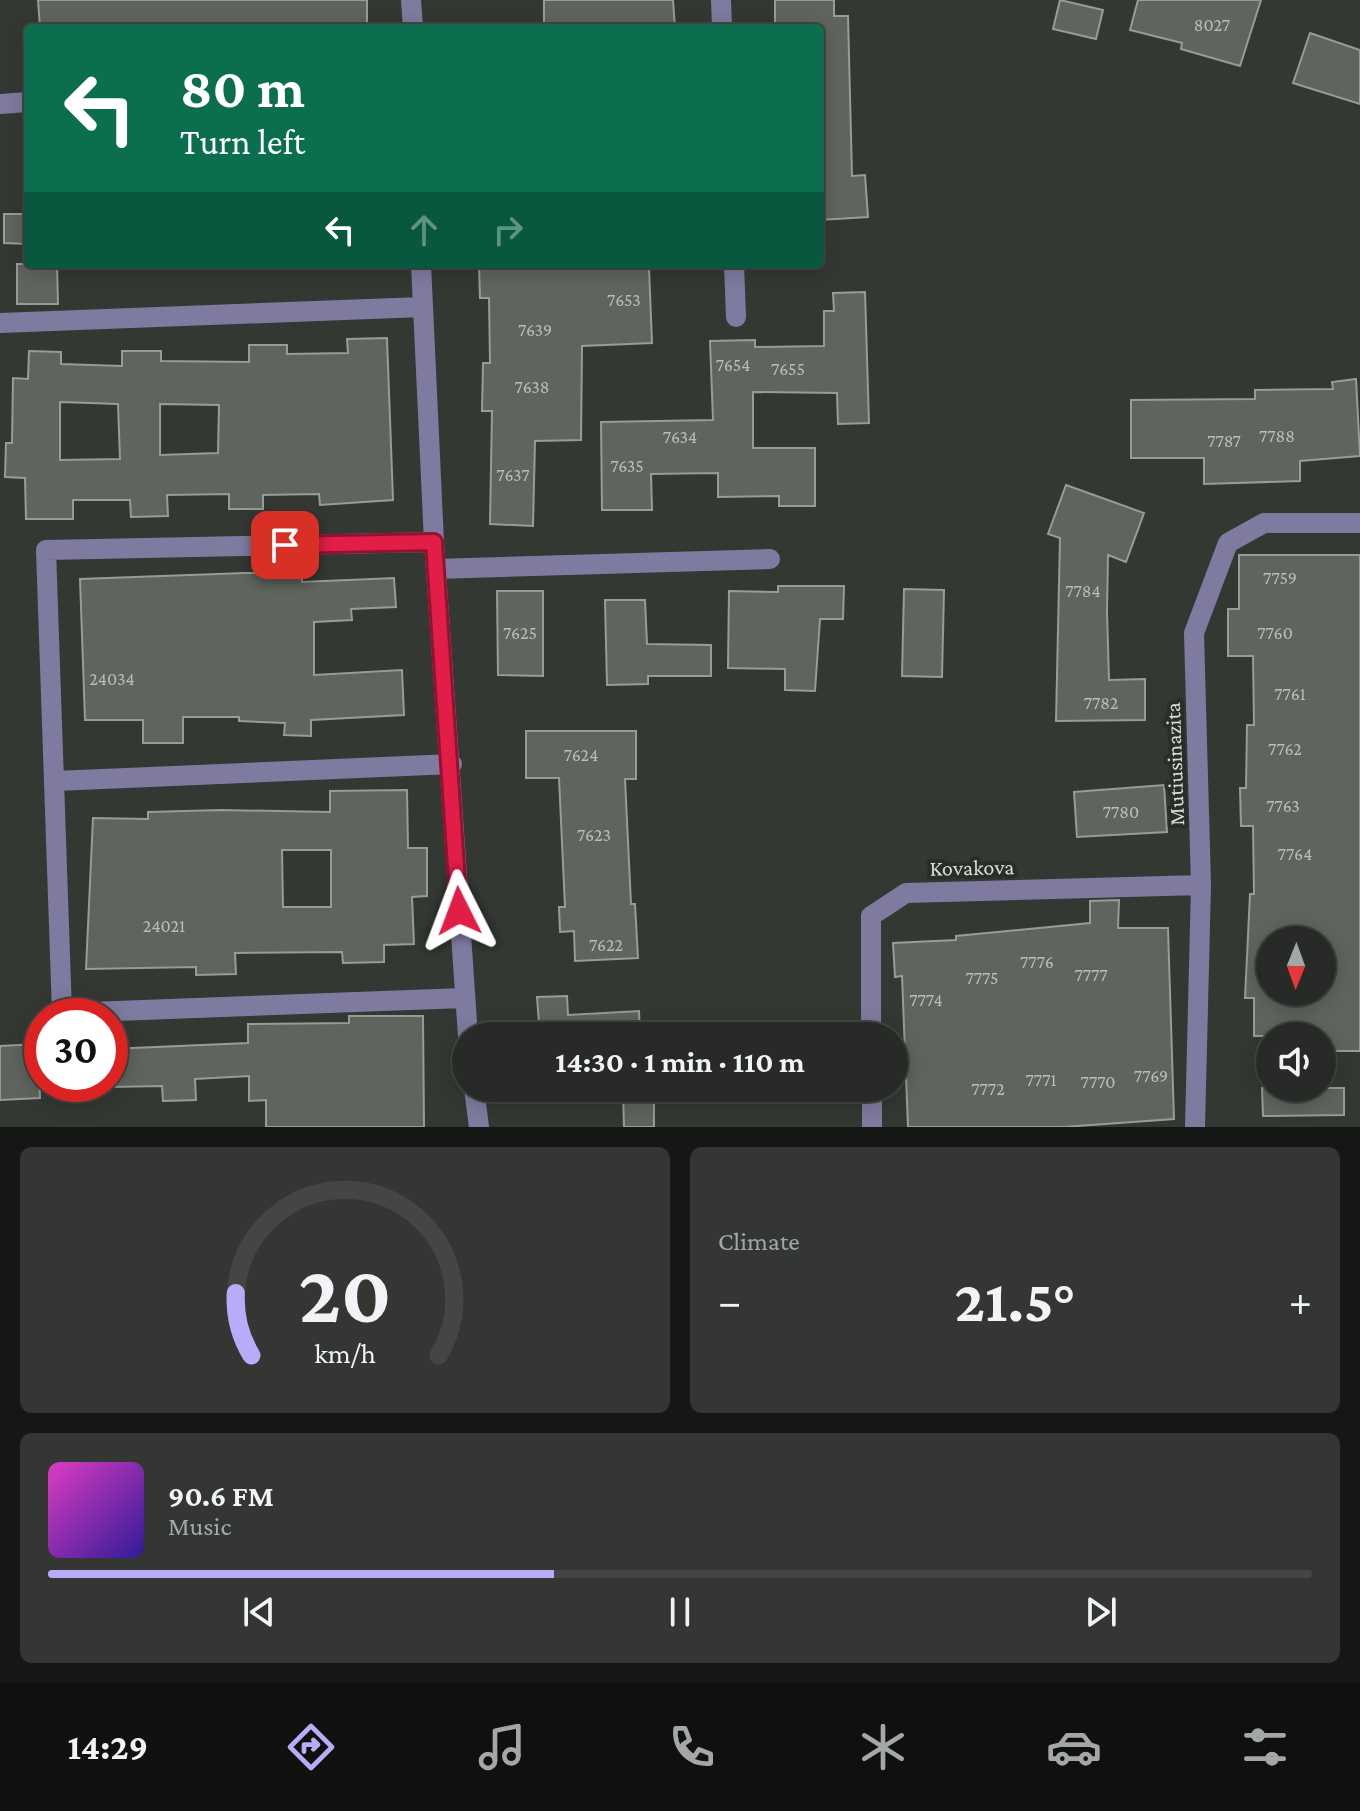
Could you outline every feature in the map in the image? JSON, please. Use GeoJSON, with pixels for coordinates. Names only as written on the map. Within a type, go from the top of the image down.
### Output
{"type":"FeatureCollection","features":[{"type":"Feature","properties":{"kind":"street"},"geometry":{"type":"LineString","coordinates":[[411,0],[413,24]]}},
{"type":"Feature","properties":{"kind":"street"},"geometry":{"type":"LineString","coordinates":[[721,0],[722,24]]}},
{"type":"Feature","properties":{"kind":"street"},"geometry":{"type":"LineString","coordinates":[[0,104],[24,102]]}},
{"type":"Feature","properties":{"kind":"street"},"geometry":{"type":"LineString","coordinates":[[421,268],[434,542],[452,764],[467,1022]]}},
{"type":"Feature","properties":{"kind":"street"},"geometry":{"type":"LineString","coordinates":[[734,268],[736,317]]}},
{"type":"Feature","properties":{"kind":"street"},"geometry":{"type":"LineString","coordinates":[[0,323],[422,307]]}},
{"type":"Feature","properties":{"kind":"street","name":"Mutiusinazita"},"geometry":{"type":"LineString","coordinates":[[1195,1127],[1201,885],[1194,633],[1228,543],[1264,523],[1360,523]]}},
{"type":"Feature","properties":{"kind":"street"},"geometry":{"type":"LineString","coordinates":[[434,542],[46,550],[62,1013],[464,998]]}},
{"type":"Feature","properties":{"kind":"street"},"geometry":{"type":"LineString","coordinates":[[436,569],[770,559]]}},
{"type":"Feature","properties":{"kind":"street"},"geometry":{"type":"LineString","coordinates":[[55,781],[452,764]]}},
{"type":"Feature","properties":{"kind":"street","name":"Kovakova"},"geometry":{"type":"LineString","coordinates":[[871,1022],[871,916],[906,893],[1201,885]]}},
{"type":"Feature","properties":{"kind":"street"},"geometry":{"type":"LineString","coordinates":[[476,1102],[479,1127]]}},
{"type":"Feature","properties":{"kind":"street"},"geometry":{"type":"LineString","coordinates":[[872,1102],[872,1127]]}},
{"type":"Feature","properties":{"kind":"building"},"geometry":{"type":"Polygon","coordinates":[[[38,0],[367,0],[367,24],[40,24],[38,0]]]}},
{"type":"Feature","properties":{"kind":"building"},"geometry":{"type":"Polygon","coordinates":[[[544,0],[673,0],[675,24],[544,24],[544,0]]]}},
{"type":"Feature","properties":{"kind":"building"},"geometry":{"type":"Polygon","coordinates":[[[775,0],[834,0],[834,16],[848,16],[852,176],[865,175],[868,217],[824,220],[824,24],[775,24],[775,0]]]}},
{"type":"Feature","properties":{"kind":"building"},"geometry":{"type":"Polygon","coordinates":[[[1060,0],[1103,10],[1096,39],[1053,29],[1060,0]]]}},
{"type":"Feature","properties":{"kind":"building"},"geometry":{"type":"Polygon","coordinates":[[[1138,0],[1261,0],[1240,66],[1181,49],[1182,43],[1130,30],[1138,0]]]}},
{"type":"Feature","properties":{"kind":"building"},"geometry":{"type":"Polygon","coordinates":[[[1310,33],[1360,50],[1360,104],[1293,83],[1310,33]]]}},
{"type":"Feature","properties":{"kind":"building"},"geometry":{"type":"Polygon","coordinates":[[[4,214],[24,214],[24,244],[4,243],[4,214]]]}},
{"type":"Feature","properties":{"kind":"building"},"geometry":{"type":"Polygon","coordinates":[[[17,264],[24,264],[24,268],[57,268],[58,304],[17,304],[17,264]]]}},
{"type":"Feature","properties":{"kind":"building"},"geometry":{"type":"Polygon","coordinates":[[[479,268],[649,268],[652,343],[582,346],[581,440],[535,441],[533,526],[490,524],[492,411],[482,411],[483,363],[490,363],[489,298],[480,298],[479,268]]]}},
{"type":"Feature","properties":{"kind":"building"},"geometry":{"type":"Polygon","coordinates":[[[865,292],[869,423],[838,424],[837,393],[753,392],[753,448],[815,448],[815,506],[779,506],[779,496],[718,497],[718,473],[651,474],[652,510],[602,510],[601,422],[713,420],[710,341],[755,340],[755,347],[824,346],[824,311],[834,311],[833,293],[865,292]]]}},
{"type":"Feature","properties":{"kind":"building"},"geometry":{"type":"Polygon","coordinates":[[[387,338],[393,500],[320,505],[319,494],[263,495],[263,509],[229,509],[229,494],[167,495],[168,516],[131,517],[130,500],[73,500],[73,519],[26,519],[25,478],[5,477],[6,443],[12,443],[13,378],[28,379],[29,351],[61,352],[61,364],[122,366],[122,351],[161,351],[161,361],[249,362],[249,345],[287,345],[287,354],[348,353],[347,339],[387,338]],[[60,402],[60,460],[120,459],[118,404],[60,402]],[[160,404],[160,455],[218,453],[219,405],[160,404]]]}},
{"type":"Feature","properties":{"kind":"building"},"geometry":{"type":"Polygon","coordinates":[[[1356,379],[1360,456],[1300,461],[1300,481],[1204,484],[1204,458],[1131,458],[1131,400],[1255,399],[1255,390],[1333,389],[1332,382],[1356,379]]]}},
{"type":"Feature","properties":{"kind":"building"},"geometry":{"type":"Polygon","coordinates":[[[1066,485],[1144,513],[1126,562],[1108,555],[1107,611],[1109,680],[1145,679],[1145,720],[1056,721],[1060,538],[1048,534],[1066,485]]]}},
{"type":"Feature","properties":{"kind":"building"},"geometry":{"type":"Polygon","coordinates":[[[1239,555],[1360,555],[1360,1051],[1336,1051],[1336,1022],[1256,1022],[1254,1036],[1254,998],[1245,998],[1250,894],[1254,894],[1253,826],[1241,826],[1240,788],[1246,788],[1247,725],[1254,725],[1253,656],[1228,656],[1228,609],[1239,609],[1239,555]]]}},
{"type":"Feature","properties":{"kind":"building"},"geometry":{"type":"Polygon","coordinates":[[[302,573],[302,582],[394,578],[396,607],[351,609],[352,620],[314,622],[314,675],[402,670],[404,715],[311,720],[311,736],[284,735],[285,723],[239,721],[239,717],[183,717],[183,743],[143,743],[143,720],[85,720],[80,579],[302,573]]]}},
{"type":"Feature","properties":{"kind":"building"},"geometry":{"type":"Polygon","coordinates":[[[778,586],[844,586],[843,619],[820,619],[815,691],[785,690],[785,669],[728,668],[729,591],[778,592],[778,586]]]}},
{"type":"Feature","properties":{"kind":"building"},"geometry":{"type":"Polygon","coordinates":[[[904,589],[944,590],[942,677],[902,676],[904,589]]]}},
{"type":"Feature","properties":{"kind":"building"},"geometry":{"type":"Polygon","coordinates":[[[497,591],[543,591],[543,676],[498,675],[497,591]]]}},
{"type":"Feature","properties":{"kind":"building"},"geometry":{"type":"Polygon","coordinates":[[[605,600],[645,600],[647,644],[711,645],[711,676],[648,676],[648,684],[607,685],[605,600]]]}},
{"type":"Feature","properties":{"kind":"building"},"geometry":{"type":"Polygon","coordinates":[[[526,731],[636,731],[636,779],[625,779],[631,904],[635,904],[638,958],[575,961],[574,931],[560,932],[559,907],[565,907],[559,778],[526,778],[526,731]]]}},
{"type":"Feature","properties":{"kind":"building"},"geometry":{"type":"Polygon","coordinates":[[[1164,785],[1167,832],[1077,837],[1074,792],[1164,785]]]}},
{"type":"Feature","properties":{"kind":"building"},"geometry":{"type":"Polygon","coordinates":[[[407,790],[408,848],[427,848],[427,896],[412,897],[414,944],[384,945],[384,962],[343,963],[342,952],[235,953],[236,974],[196,975],[196,967],[86,969],[93,818],[148,819],[148,812],[222,810],[330,812],[330,791],[407,790]],[[282,850],[283,907],[331,907],[331,850],[282,850]]]}},
{"type":"Feature","properties":{"kind":"building"},"geometry":{"type":"Polygon","coordinates":[[[1119,900],[1118,928],[1168,928],[1174,1119],[1063,1127],[908,1127],[908,1022],[904,1022],[902,976],[895,977],[893,943],[956,940],[956,936],[1090,923],[1090,901],[1119,900]]]}},
{"type":"Feature","properties":{"kind":"building"},"geometry":{"type":"Polygon","coordinates":[[[567,996],[568,1015],[639,1011],[639,1022],[539,1022],[537,997],[567,996]]]}},
{"type":"Feature","properties":{"kind":"building"},"geometry":{"type":"Polygon","coordinates":[[[349,1016],[423,1016],[424,1127],[266,1127],[266,1100],[249,1101],[249,1076],[195,1079],[196,1100],[163,1101],[162,1086],[128,1087],[128,1048],[248,1043],[248,1024],[349,1023],[349,1016]]]}},
{"type":"Feature","properties":{"kind":"building"},"geometry":{"type":"Polygon","coordinates":[[[24,1045],[24,1099],[0,1100],[0,1046],[24,1045]]]}},
{"type":"Feature","properties":{"kind":"building"},"geometry":{"type":"Polygon","coordinates":[[[1336,1088],[1344,1088],[1344,1115],[1263,1116],[1262,1102],[1336,1102],[1336,1088]]]}},
{"type":"Feature","properties":{"kind":"building"},"geometry":{"type":"Polygon","coordinates":[[[623,1102],[654,1102],[654,1127],[624,1127],[623,1102]]]}},
{"type":"Feature","properties":{"kind":"route"},"geometry":{"type":"LineString","coordinates":[[285,545],[434,542],[452,764],[459,911]]}}]}
